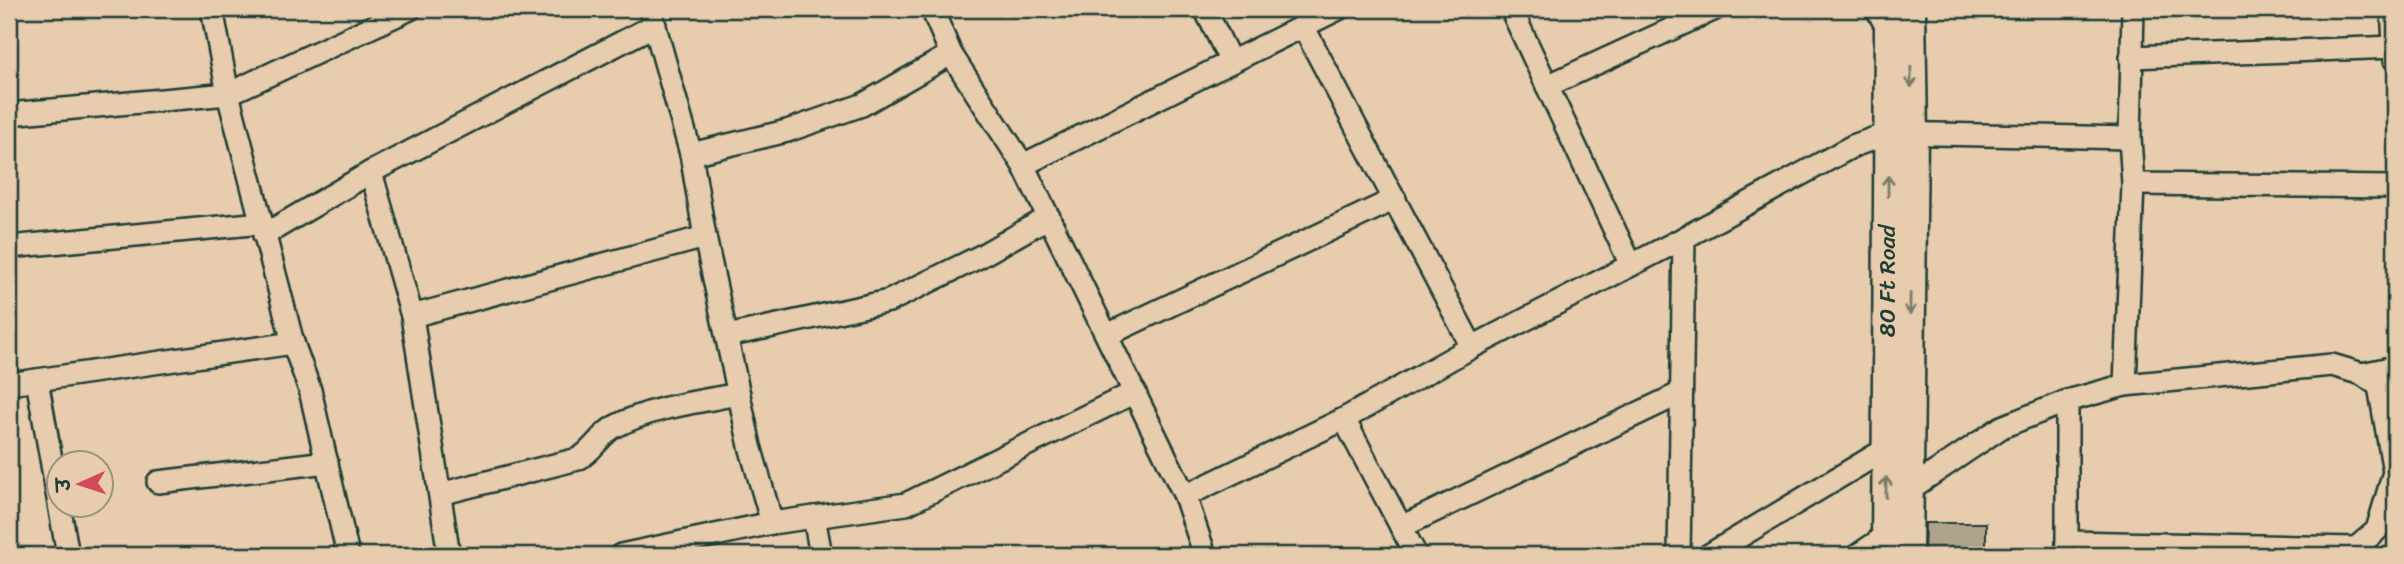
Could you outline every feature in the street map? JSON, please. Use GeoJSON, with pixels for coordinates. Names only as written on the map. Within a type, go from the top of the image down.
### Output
{"type":"FeatureCollection","features":[{"type":"Feature","properties":{"kind":"main road","name":"80 Ft Road"},"geometry":{"type":"LineString","coordinates":[[1882,9],[1890,24],[1900,134],[1907,491],[1893,549]]}},
{"type":"Feature","properties":{"kind":"main road","name":"80 Ft Road"},"geometry":{"type":"LineString","coordinates":[[1893,549],[1886,449],[1900,134],[1910,9]]}},
{"type":"Feature","properties":{"kind":"street"},"geometry":{"type":"LineString","coordinates":[[212,9],[228,94],[293,343],[310,390],[348,555]]}},
{"type":"Feature","properties":{"kind":"street"},"geometry":{"type":"LineString","coordinates":[[9,114],[228,94],[410,9]]}},
{"type":"Feature","properties":{"kind":"street"},"geometry":{"type":"LineString","coordinates":[[932,9],[951,54],[1023,165],[1185,496],[1205,555]]}},
{"type":"Feature","properties":{"kind":"street"},"geometry":{"type":"LineString","coordinates":[[1205,9],[1231,62]]}},
{"type":"Feature","properties":{"kind":"street"},"geometry":{"type":"LineString","coordinates":[[1023,165],[1338,9]]}},
{"type":"Feature","properties":{"kind":"street"},"geometry":{"type":"LineString","coordinates":[[1511,9],[1631,265]]}},
{"type":"Feature","properties":{"kind":"street"},"geometry":{"type":"LineString","coordinates":[[1547,86],[1715,9]]}},
{"type":"Feature","properties":{"kind":"street"},"geometry":{"type":"LineString","coordinates":[[2125,385],[2133,184],[2130,138],[2133,9]]}},
{"type":"Feature","properties":{"kind":"street"},"geometry":{"type":"LineString","coordinates":[[2392,9],[2395,60]]}},
{"type":"Feature","properties":{"kind":"street"},"geometry":{"type":"LineString","coordinates":[[9,247],[263,229],[653,17],[691,155],[705,237],[750,446],[772,523]]}},
{"type":"Feature","properties":{"kind":"street"},"geometry":{"type":"LineString","coordinates":[[1303,26],[1472,347]]}},
{"type":"Feature","properties":{"kind":"street"},"geometry":{"type":"LineString","coordinates":[[2131,57],[2395,47]]}},
{"type":"Feature","properties":{"kind":"street"},"geometry":{"type":"LineString","coordinates":[[691,155],[787,131],[862,106],[951,54]]}},
{"type":"Feature","properties":{"kind":"street"},"geometry":{"type":"LineString","coordinates":[[1185,496],[1344,419],[1472,347],[1684,238],[1853,146],[1900,134],[2130,138]]}},
{"type":"Feature","properties":{"kind":"street"},"geometry":{"type":"LineString","coordinates":[[371,172],[412,316],[449,555]]}},
{"type":"Feature","properties":{"kind":"street"},"geometry":{"type":"LineString","coordinates":[[2133,184],[2395,187]]}},
{"type":"Feature","properties":{"kind":"street"},"geometry":{"type":"LineString","coordinates":[[1107,335],[1395,200]]}},
{"type":"Feature","properties":{"kind":"street"},"geometry":{"type":"LineString","coordinates":[[727,336],[889,301],[979,257],[1049,217]]}},
{"type":"Feature","properties":{"kind":"street"},"geometry":{"type":"LineString","coordinates":[[412,316],[705,237]]}},
{"type":"Feature","properties":{"kind":"street"},"geometry":{"type":"LineString","coordinates":[[1679,555],[1684,238]]}},
{"type":"Feature","properties":{"kind":"street"},"geometry":{"type":"LineString","coordinates":[[9,384],[293,343]]}},
{"type":"Feature","properties":{"kind":"street"},"geometry":{"type":"LineString","coordinates":[[1907,491],[2002,427],[2067,401],[2125,385],[2332,365],[2362,374],[2379,386],[2393,472],[2376,530],[2356,548],[2067,549],[2067,401]]}},
{"type":"Feature","properties":{"kind":"street"},"geometry":{"type":"LineString","coordinates":[[2362,374],[2395,368]]}},
{"type":"Feature","properties":{"kind":"street"},"geometry":{"type":"LineString","coordinates":[[37,380],[68,555]]}},
{"type":"Feature","properties":{"kind":"street"},"geometry":{"type":"LineString","coordinates":[[621,555],[772,523],[906,504],[1135,392]]}},
{"type":"Feature","properties":{"kind":"street"},"geometry":{"type":"LineString","coordinates":[[1402,527],[1681,393]]}},
{"type":"Feature","properties":{"kind":"street"},"geometry":{"type":"LineString","coordinates":[[440,495],[578,459],[588,454],[611,429],[656,411],[739,394]]}},
{"type":"Feature","properties":{"kind":"street"},"geometry":{"type":"LineString","coordinates":[[1344,419],[1416,555]]}},
{"type":"Feature","properties":{"kind":"street"},"geometry":{"type":"LineString","coordinates":[[1709,555],[1886,449]]}},
{"type":"Feature","properties":{"kind":"street"},"geometry":{"type":"LineString","coordinates":[[158,482],[327,462]]}},
{"type":"Feature","properties":{"kind":"street"},"geometry":{"type":"LineString","coordinates":[[814,517],[821,555]]}},
{"type":"Feature","properties":{"kind":"street"},"geometry":{"type":"LineString","coordinates":[[1858,555],[1893,549]]}},
{"type":"Feature","properties":{"kind":"building"},"geometry":{"type":"Polygon","coordinates":[[[1925,523],[1986,523],[1986,555],[1924,555],[1925,523]]]}}]}
